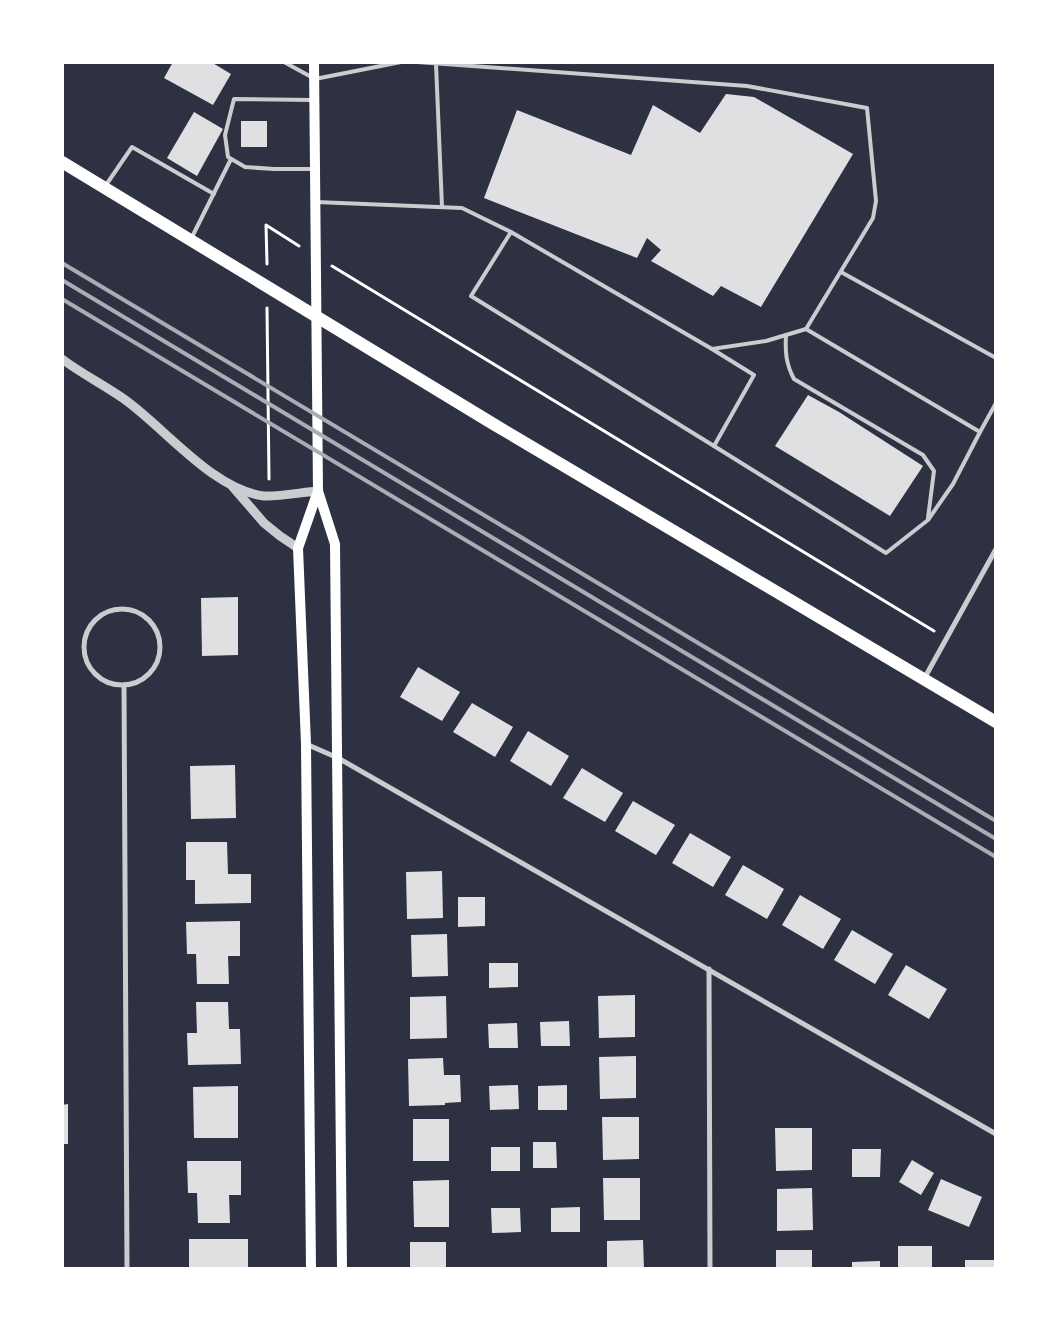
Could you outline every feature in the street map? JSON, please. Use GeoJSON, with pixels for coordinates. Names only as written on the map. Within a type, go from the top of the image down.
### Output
{"type":"FeatureCollection","features":[{"type":"Feature","properties":{"kind":"main road"},"geometry":{"type":"LineString","coordinates":[[314,62],[318,491],[335,544],[342,1268]]}},
{"type":"Feature","properties":{"kind":"main road"},"geometry":{"type":"LineString","coordinates":[[62,162],[316,318],[996,722]]}},
{"type":"Feature","properties":{"kind":"main road"},"geometry":{"type":"LineString","coordinates":[[311,1268],[306,744],[298,548],[318,491]]}},
{"type":"Feature","properties":{"kind":"street"},"geometry":{"type":"LineString","coordinates":[[62,359],[79,372],[124,399],[207,470],[232,486],[265,496],[318,491]]}},
{"type":"Feature","properties":{"kind":"street"},"geometry":{"type":"LineString","coordinates":[[62,365],[79,372]]}},
{"type":"Feature","properties":{"kind":"street"},"geometry":{"type":"LineString","coordinates":[[232,486],[264,523],[298,548]]}},
{"type":"Feature","properties":{"kind":"street"},"geometry":{"type":"LineString","coordinates":[[924,679],[996,549]]}},
{"type":"Feature","properties":{"kind":"street"},"geometry":{"type":"LineString","coordinates":[[115,609],[128,609],[140,613],[150,620],[160,643],[155,667],[136,683],[124,685],[112,684],[102,680],[89,667],[83,651],[88,629],[100,616],[115,609]]}},
{"type":"Feature","properties":{"kind":"street"},"geometry":{"type":"LineString","coordinates":[[124,685],[127,1268]]}},
{"type":"Feature","properties":{"kind":"street"},"geometry":{"type":"LineString","coordinates":[[306,744],[338,758],[709,968],[996,1134]]}},
{"type":"Feature","properties":{"kind":"street"},"geometry":{"type":"LineString","coordinates":[[709,968],[710,1268]]}},
{"type":"Feature","properties":{"kind":"lane"},"geometry":{"type":"LineString","coordinates":[[284,62],[315,79],[401,62]]}},
{"type":"Feature","properties":{"kind":"lane"},"geometry":{"type":"LineString","coordinates":[[417,62],[738,85],[867,108],[876,201],[873,218],[806,329],[766,341],[712,349]]}},
{"type":"Feature","properties":{"kind":"lane"},"geometry":{"type":"LineString","coordinates":[[436,64],[442,207]]}},
{"type":"Feature","properties":{"kind":"lane"},"geometry":{"type":"LineString","coordinates":[[315,100],[234,99],[226,135],[228,156],[245,167],[316,169]]}},
{"type":"Feature","properties":{"kind":"lane"},"geometry":{"type":"LineString","coordinates":[[104,187],[132,147],[214,194]]}},
{"type":"Feature","properties":{"kind":"lane"},"geometry":{"type":"LineString","coordinates":[[191,240],[232,158]]}},
{"type":"Feature","properties":{"kind":"lane"},"geometry":{"type":"LineString","coordinates":[[316,202],[462,208],[511,232],[712,349],[754,375],[714,446]]}},
{"type":"Feature","properties":{"kind":"lane"},"geometry":{"type":"LineString","coordinates":[[511,232],[471,296],[886,553],[928,520],[953,484],[996,403]]}},
{"type":"Feature","properties":{"kind":"lane"},"geometry":{"type":"LineString","coordinates":[[841,272],[996,358]]}},
{"type":"Feature","properties":{"kind":"lane"},"geometry":{"type":"LineString","coordinates":[[806,329],[980,432]]}},
{"type":"Feature","properties":{"kind":"lane"},"geometry":{"type":"LineString","coordinates":[[786,335],[785,351],[788,368],[794,379],[923,456],[934,471],[928,520]]}},
{"type":"Feature","properties":{"kind":"path"},"geometry":{"type":"LineString","coordinates":[[268,465],[266,225],[924,625]]}},
{"type":"Feature","properties":{"kind":"building"},"geometry":{"type":"Polygon","coordinates":[[[173,62],[211,62],[231,74],[213,105],[164,78],[173,62]]]}},
{"type":"Feature","properties":{"kind":"building"},"geometry":{"type":"Polygon","coordinates":[[[726,94],[754,97],[853,154],[761,307],[721,286],[713,296],[651,261],[661,250],[647,238],[637,258],[484,198],[517,110],[631,155],[653,105],[700,133],[726,94]]]}},
{"type":"Feature","properties":{"kind":"building"},"geometry":{"type":"Polygon","coordinates":[[[194,112],[223,129],[197,176],[167,158],[194,112]]]}},
{"type":"Feature","properties":{"kind":"building"},"geometry":{"type":"Polygon","coordinates":[[[241,121],[267,121],[267,147],[241,147],[241,121]]]}},
{"type":"Feature","properties":{"kind":"building"},"geometry":{"type":"Polygon","coordinates":[[[808,395],[839,412],[923,466],[890,516],[775,446],[808,395]]]}},
{"type":"Feature","properties":{"kind":"building"},"geometry":{"type":"Polygon","coordinates":[[[238,597],[238,655],[202,656],[201,598],[238,597]]]}},
{"type":"Feature","properties":{"kind":"building"},"geometry":{"type":"Polygon","coordinates":[[[418,667],[460,692],[442,721],[400,697],[418,667]]]}},
{"type":"Feature","properties":{"kind":"building"},"geometry":{"type":"Polygon","coordinates":[[[472,703],[513,727],[495,757],[453,732],[472,703]]]}},
{"type":"Feature","properties":{"kind":"building"},"geometry":{"type":"Polygon","coordinates":[[[528,731],[569,756],[551,786],[510,761],[528,731]]]}},
{"type":"Feature","properties":{"kind":"building"},"geometry":{"type":"Polygon","coordinates":[[[235,765],[236,818],[191,819],[190,766],[235,765]]]}},
{"type":"Feature","properties":{"kind":"building"},"geometry":{"type":"Polygon","coordinates":[[[582,768],[623,793],[605,822],[563,798],[582,768]]]}},
{"type":"Feature","properties":{"kind":"building"},"geometry":{"type":"Polygon","coordinates":[[[633,801],[675,825],[656,855],[615,831],[633,801]]]}},
{"type":"Feature","properties":{"kind":"building"},"geometry":{"type":"Polygon","coordinates":[[[690,833],[731,857],[713,887],[672,863],[690,833]]]}},
{"type":"Feature","properties":{"kind":"building"},"geometry":{"type":"Polygon","coordinates":[[[186,842],[227,842],[228,874],[251,874],[251,903],[195,904],[195,880],[186,880],[186,842]]]}},
{"type":"Feature","properties":{"kind":"building"},"geometry":{"type":"Polygon","coordinates":[[[743,865],[784,889],[767,919],[725,895],[743,865]]]}},
{"type":"Feature","properties":{"kind":"building"},"geometry":{"type":"Polygon","coordinates":[[[442,871],[443,918],[407,919],[406,872],[442,871]]]}},
{"type":"Feature","properties":{"kind":"building"},"geometry":{"type":"Polygon","coordinates":[[[800,895],[841,919],[823,949],[782,925],[800,895]]]}},
{"type":"Feature","properties":{"kind":"building"},"geometry":{"type":"Polygon","coordinates":[[[458,897],[485,897],[485,926],[458,927],[458,897]]]}},
{"type":"Feature","properties":{"kind":"building"},"geometry":{"type":"Polygon","coordinates":[[[240,921],[240,956],[228,956],[229,984],[197,984],[196,954],[187,954],[186,922],[240,921]]]}},
{"type":"Feature","properties":{"kind":"building"},"geometry":{"type":"Polygon","coordinates":[[[852,930],[893,954],[875,984],[834,960],[852,930]]]}},
{"type":"Feature","properties":{"kind":"building"},"geometry":{"type":"Polygon","coordinates":[[[447,934],[448,976],[412,977],[411,935],[447,934]]]}},
{"type":"Feature","properties":{"kind":"building"},"geometry":{"type":"Polygon","coordinates":[[[489,963],[518,963],[518,987],[489,988],[489,963]]]}},
{"type":"Feature","properties":{"kind":"building"},"geometry":{"type":"Polygon","coordinates":[[[906,965],[947,989],[929,1019],[888,995],[906,965]]]}},
{"type":"Feature","properties":{"kind":"building"},"geometry":{"type":"Polygon","coordinates":[[[635,995],[635,1037],[599,1038],[598,996],[635,995]]]}},
{"type":"Feature","properties":{"kind":"building"},"geometry":{"type":"Polygon","coordinates":[[[446,996],[447,1038],[410,1039],[410,997],[446,996]]]}},
{"type":"Feature","properties":{"kind":"building"},"geometry":{"type":"Polygon","coordinates":[[[196,1002],[228,1002],[229,1029],[240,1029],[241,1064],[188,1065],[187,1033],[197,1033],[196,1002]]]}},
{"type":"Feature","properties":{"kind":"building"},"geometry":{"type":"Polygon","coordinates":[[[569,1021],[570,1046],[541,1046],[540,1022],[569,1021]]]}},
{"type":"Feature","properties":{"kind":"building"},"geometry":{"type":"Polygon","coordinates":[[[517,1023],[518,1048],[489,1048],[488,1024],[517,1023]]]}},
{"type":"Feature","properties":{"kind":"building"},"geometry":{"type":"Polygon","coordinates":[[[636,1056],[636,1098],[600,1099],[599,1057],[636,1056]]]}},
{"type":"Feature","properties":{"kind":"building"},"geometry":{"type":"Polygon","coordinates":[[[443,1058],[444,1075],[460,1075],[461,1102],[445,1103],[445,1105],[409,1106],[408,1059],[443,1058]]]}},
{"type":"Feature","properties":{"kind":"building"},"geometry":{"type":"Polygon","coordinates":[[[518,1085],[519,1109],[490,1110],[489,1086],[518,1085]]]}},
{"type":"Feature","properties":{"kind":"building"},"geometry":{"type":"Polygon","coordinates":[[[567,1085],[567,1110],[538,1110],[538,1086],[567,1085]]]}},
{"type":"Feature","properties":{"kind":"building"},"geometry":{"type":"Polygon","coordinates":[[[238,1086],[238,1138],[194,1138],[193,1087],[238,1086]]]}},
{"type":"Feature","properties":{"kind":"building"},"geometry":{"type":"Polygon","coordinates":[[[68,1104],[68,1144],[62,1144],[62,1105],[68,1104]]]}},
{"type":"Feature","properties":{"kind":"building"},"geometry":{"type":"Polygon","coordinates":[[[602,1117],[639,1117],[639,1159],[603,1160],[602,1117]]]}},
{"type":"Feature","properties":{"kind":"building"},"geometry":{"type":"Polygon","coordinates":[[[413,1119],[449,1119],[449,1161],[413,1161],[413,1119]]]}},
{"type":"Feature","properties":{"kind":"building"},"geometry":{"type":"Polygon","coordinates":[[[775,1128],[812,1128],[812,1170],[776,1171],[775,1128]]]}},
{"type":"Feature","properties":{"kind":"building"},"geometry":{"type":"Polygon","coordinates":[[[533,1142],[556,1142],[557,1168],[533,1168],[533,1142]]]}},
{"type":"Feature","properties":{"kind":"building"},"geometry":{"type":"Polygon","coordinates":[[[491,1147],[520,1147],[520,1171],[491,1171],[491,1147]]]}},
{"type":"Feature","properties":{"kind":"building"},"geometry":{"type":"Polygon","coordinates":[[[852,1149],[881,1149],[880,1177],[852,1177],[852,1149]]]}},
{"type":"Feature","properties":{"kind":"building"},"geometry":{"type":"Polygon","coordinates":[[[912,1160],[934,1173],[921,1195],[899,1182],[912,1160]]]}},
{"type":"Feature","properties":{"kind":"building"},"geometry":{"type":"Polygon","coordinates":[[[187,1161],[241,1161],[241,1195],[229,1195],[230,1223],[198,1223],[197,1193],[188,1193],[187,1161]]]}},
{"type":"Feature","properties":{"kind":"building"},"geometry":{"type":"Polygon","coordinates":[[[603,1178],[640,1178],[640,1220],[604,1220],[603,1178]]]}},
{"type":"Feature","properties":{"kind":"building"},"geometry":{"type":"Polygon","coordinates":[[[941,1179],[982,1197],[969,1227],[928,1210],[941,1179]]]}},
{"type":"Feature","properties":{"kind":"building"},"geometry":{"type":"Polygon","coordinates":[[[449,1180],[449,1227],[414,1227],[413,1181],[449,1180]]]}},
{"type":"Feature","properties":{"kind":"building"},"geometry":{"type":"Polygon","coordinates":[[[812,1188],[813,1230],[777,1231],[777,1189],[812,1188]]]}},
{"type":"Feature","properties":{"kind":"building"},"geometry":{"type":"Polygon","coordinates":[[[580,1207],[580,1232],[551,1232],[551,1208],[580,1207]]]}},
{"type":"Feature","properties":{"kind":"building"},"geometry":{"type":"Polygon","coordinates":[[[491,1208],[520,1208],[521,1232],[492,1233],[491,1208]]]}},
{"type":"Feature","properties":{"kind":"building"},"geometry":{"type":"Polygon","coordinates":[[[189,1239],[248,1239],[248,1268],[189,1268],[189,1239]]]}},
{"type":"Feature","properties":{"kind":"building"},"geometry":{"type":"Polygon","coordinates":[[[643,1240],[644,1268],[607,1268],[607,1241],[643,1240]]]}},
{"type":"Feature","properties":{"kind":"building"},"geometry":{"type":"Polygon","coordinates":[[[410,1242],[446,1242],[446,1268],[410,1268],[410,1242]]]}},
{"type":"Feature","properties":{"kind":"building"},"geometry":{"type":"Polygon","coordinates":[[[898,1246],[932,1246],[932,1268],[898,1268],[898,1246]]]}},
{"type":"Feature","properties":{"kind":"building"},"geometry":{"type":"Polygon","coordinates":[[[776,1250],[812,1250],[812,1268],[776,1268],[776,1250]]]}},
{"type":"Feature","properties":{"kind":"building"},"geometry":{"type":"Polygon","coordinates":[[[965,1260],[996,1260],[996,1268],[965,1268],[965,1260]]]}},
{"type":"Feature","properties":{"kind":"building"},"geometry":{"type":"Polygon","coordinates":[[[880,1261],[880,1268],[852,1268],[852,1262],[880,1261]]]}},
{"type":"Feature","properties":{"kind":"railway"},"geometry":{"type":"LineString","coordinates":[[62,263],[996,821]]}},
{"type":"Feature","properties":{"kind":"railway"},"geometry":{"type":"LineString","coordinates":[[62,280],[996,839]]}},
{"type":"Feature","properties":{"kind":"railway"},"geometry":{"type":"LineString","coordinates":[[62,299],[996,857]]}}]}
